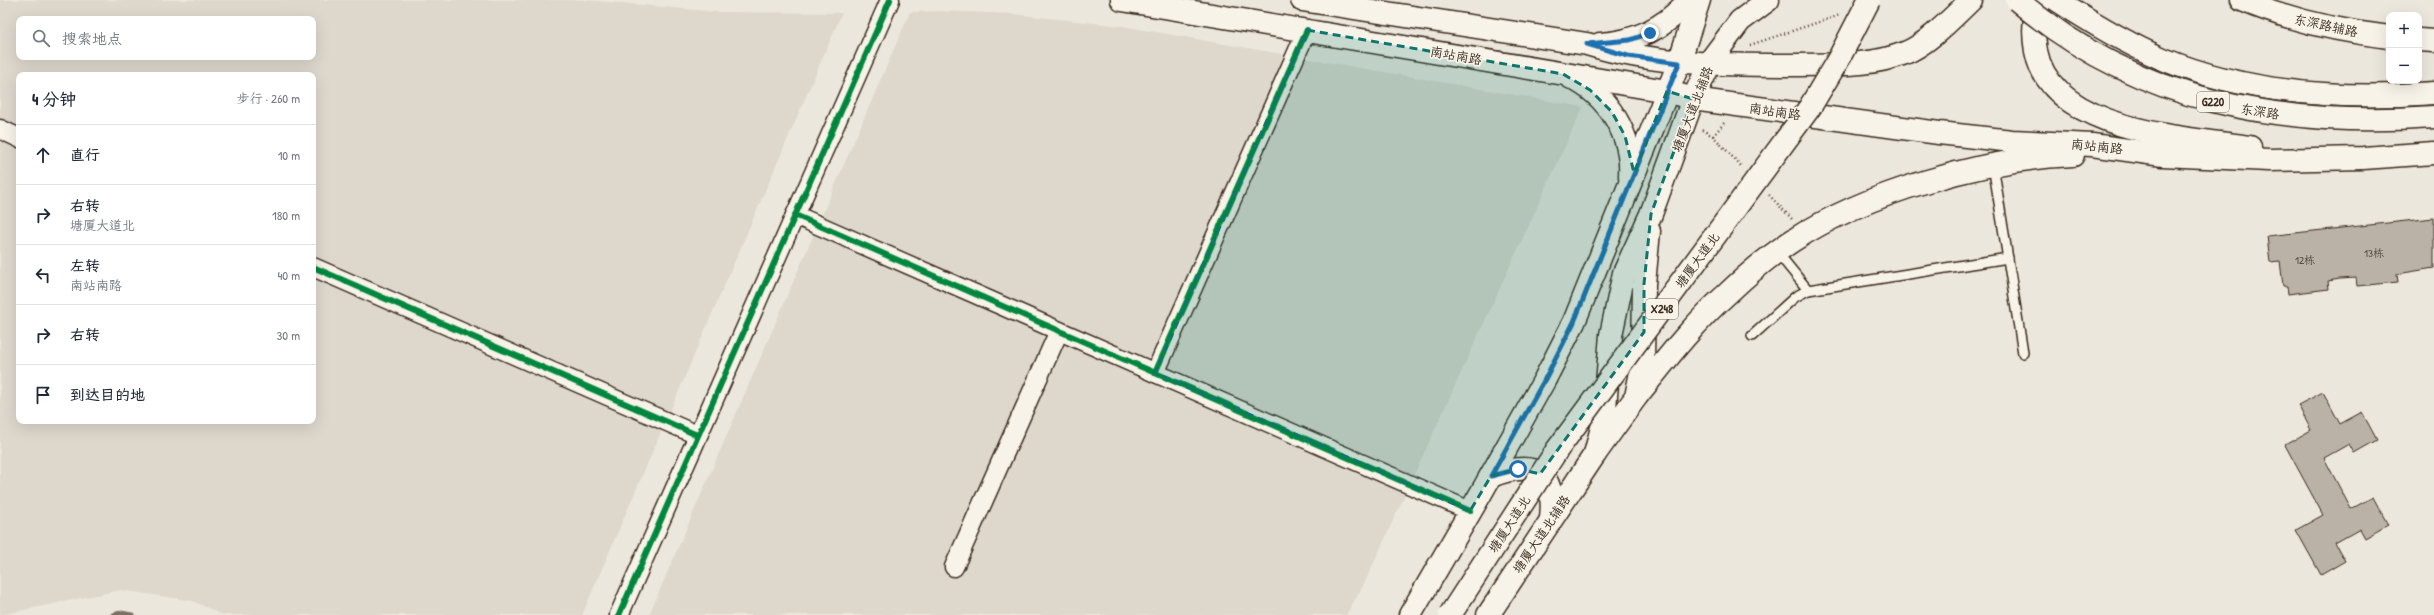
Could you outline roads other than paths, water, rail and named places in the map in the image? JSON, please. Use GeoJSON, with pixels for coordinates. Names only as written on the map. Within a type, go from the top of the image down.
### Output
{"type":"FeatureCollection","features":[{"type":"Feature","properties":{"kind":"main road","name":"南站南路"},"geometry":{"type":"LineString","coordinates":[[1122,0],[1667,91],[1693,100],[1939,133],[2012,141],[2092,145],[2163,155],[2269,160],[2363,158],[2434,153]]}},
{"type":"Feature","properties":{"kind":"main road"},"geometry":{"type":"LineString","coordinates":[[1302,0],[1587,44],[1628,56],[1679,63],[1709,65],[1853,64],[1888,59],[1907,52],[1921,43],[1971,0]]}},
{"type":"Feature","properties":{"kind":"main road"},"geometry":{"type":"LineString","coordinates":[[1587,44],[1630,40],[1650,33],[1667,21],[1689,0]]}},
{"type":"Feature","properties":{"kind":"main road"},"geometry":{"type":"LineString","coordinates":[[1410,615],[1491,476],[1545,379],[1574,322],[1679,63],[1699,0]]}},
{"type":"Feature","properties":{"kind":"main road","name":"塘厦大道北辅路"},"geometry":{"type":"LineString","coordinates":[[1595,454],[1604,420],[1611,335],[1619,290],[1631,256],[1651,214],[1693,100],[1709,65],[1726,38],[1740,22],[1768,0]]}},
{"type":"Feature","properties":{"kind":"main road","name":"塘厦大道北"},"geometry":{"type":"LineString","coordinates":[[1450,615],[1557,450],[1810,107],[1838,60],[1869,0]]}},
{"type":"Feature","properties":{"kind":"main road","name":"东深路"},"geometry":{"type":"LineString","coordinates":[[2017,0],[2065,37],[2102,58],[2144,79],[2190,96],[2240,109],[2297,117],[2388,120],[2434,117]]}},
{"type":"Feature","properties":{"kind":"main road"},"geometry":{"type":"LineString","coordinates":[[2041,0],[2034,25],[2038,60],[2045,76],[2065,99],[2085,112],[2104,120],[2135,128],[2186,137],[2301,153],[2363,158]]}},
{"type":"Feature","properties":{"kind":"main road","name":"东深路"},"geometry":{"type":"LineString","coordinates":[[2057,0],[2124,41],[2164,59],[2212,74],[2260,86],[2311,93],[2359,96],[2434,92]]}},
{"type":"Feature","properties":{"kind":"main road","name":"东深路辅路"},"geometry":{"type":"LineString","coordinates":[[2242,0],[2295,20],[2334,29],[2386,38]]}},
{"type":"Feature","properties":{"kind":"main road"},"geometry":{"type":"LineString","coordinates":[[2422,40],[2434,41]]}},
{"type":"Feature","properties":{"kind":"main road"},"geometry":{"type":"LineString","coordinates":[[1563,74],[1590,90],[1612,112],[1621,126],[1630,162],[1628,190]]}},
{"type":"Feature","properties":{"kind":"main road"},"geometry":{"type":"LineString","coordinates":[[1636,397],[1704,316],[1727,294],[1777,252],[1819,225],[1850,210],[1934,180],[1993,165],[2038,158],[2065,156],[2163,155]]}},
{"type":"Feature","properties":{"kind":"main road","name":"塘厦大道北辅路"},"geometry":{"type":"LineString","coordinates":[[1488,615],[1595,454],[1636,397],[1643,362],[1644,284],[1651,214]]}},
{"type":"Feature","properties":{"kind":"main road"},"geometry":{"type":"LineString","coordinates":[[1491,476],[1518,469],[1525,469],[1540,474],[1549,484],[1552,494],[1551,519]]}},
{"type":"Feature","properties":{"kind":"street"},"geometry":{"type":"LineString","coordinates":[[619,615],[697,435],[890,0]]}},
{"type":"Feature","properties":{"kind":"street"},"geometry":{"type":"LineString","coordinates":[[1155,373],[1307,30]]}},
{"type":"Feature","properties":{"kind":"street"},"geometry":{"type":"LineString","coordinates":[[0,129],[16,137]]}},
{"type":"Feature","properties":{"kind":"street"},"geometry":{"type":"LineString","coordinates":[[795,215],[1470,511]]}},
{"type":"Feature","properties":{"kind":"street"},"geometry":{"type":"LineString","coordinates":[[316,268],[697,435]]}},
{"type":"Feature","properties":{"kind":"street"},"geometry":{"type":"LineString","coordinates":[[954,567],[1059,331]]}},
{"type":"Feature","properties":{"kind":"lane"},"geometry":{"type":"LineString","coordinates":[[1993,165],[2023,353]]}},
{"type":"Feature","properties":{"kind":"lane"},"geometry":{"type":"LineString","coordinates":[[1777,252],[1808,290]]}},
{"type":"Feature","properties":{"kind":"lane"},"geometry":{"type":"LineString","coordinates":[[1752,336],[1795,298],[1808,290],[2008,258]]}},
{"type":"Feature","properties":{"kind":"waterway"},"geometry":{"type":"LineString","coordinates":[[113,615],[121,613],[132,615]]}}]}
